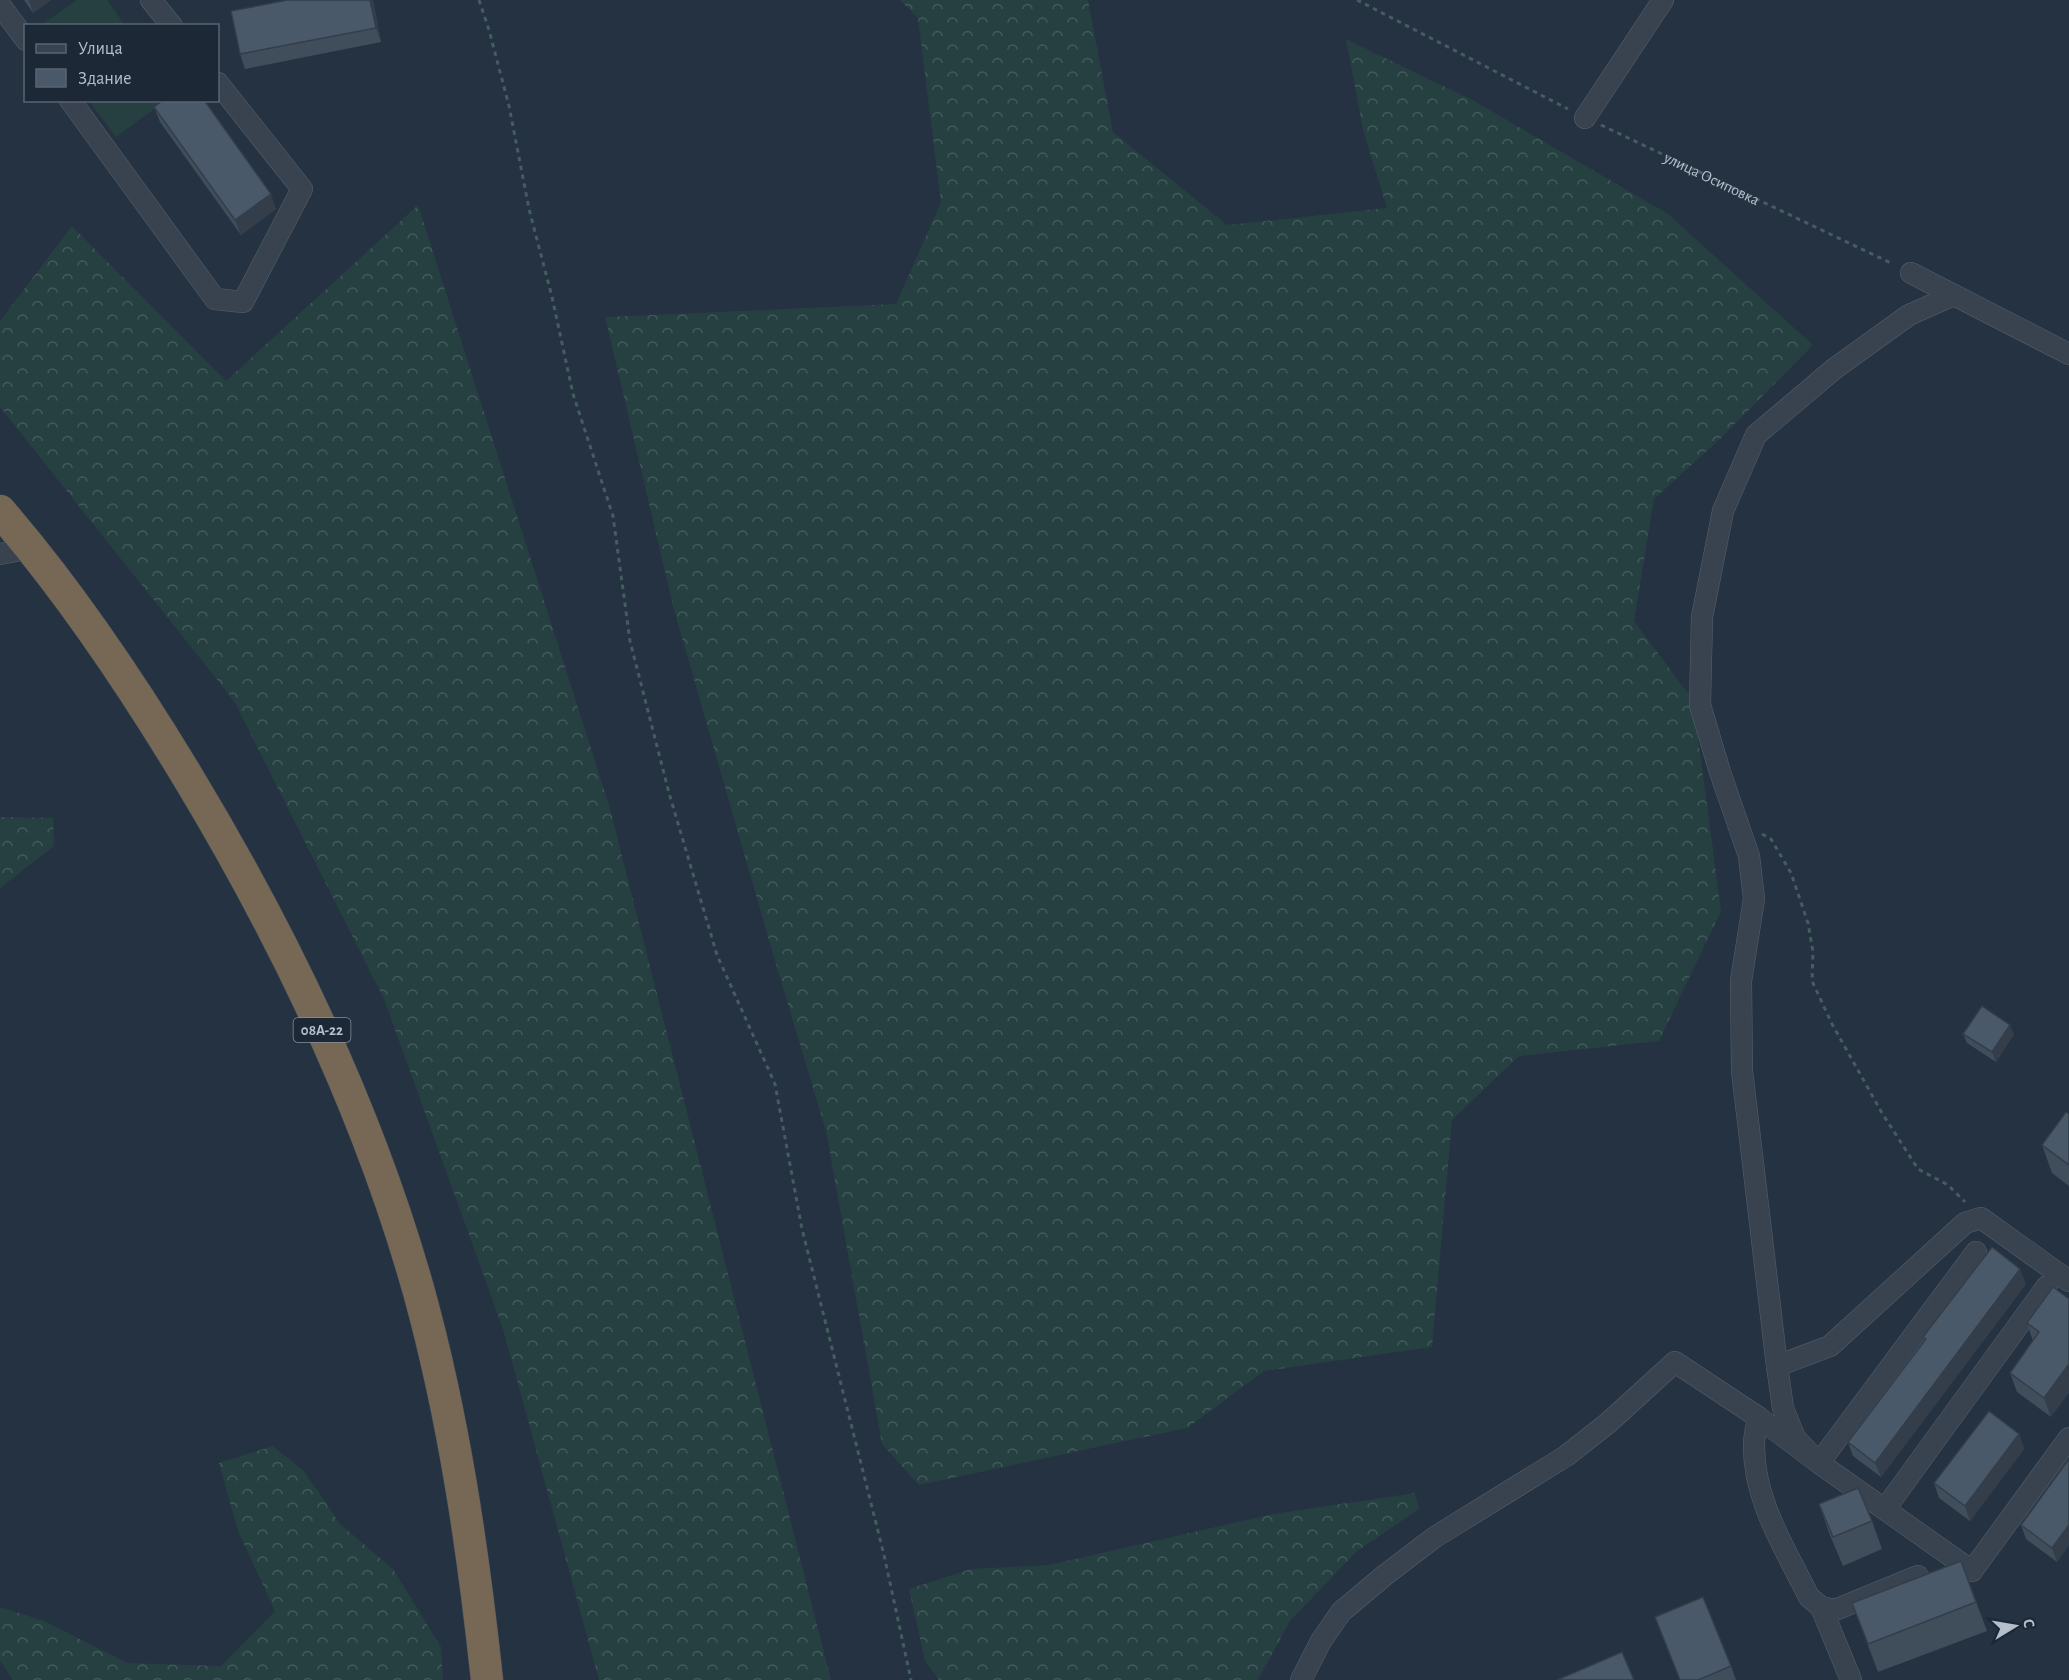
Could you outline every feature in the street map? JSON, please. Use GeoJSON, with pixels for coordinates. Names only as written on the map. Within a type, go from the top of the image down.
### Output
{"type":"FeatureCollection","features":[{"type":"Feature","properties":{"kind":"highway","name":"08А-22"},"geometry":{"type":"LineString","coordinates":[[0,511],[32,548],[118,667],[205,806],[281,945],[346,1086],[398,1222],[436,1362],[465,1506],[487,1680]]}},
{"type":"Feature","properties":{"kind":"street"},"geometry":{"type":"LineString","coordinates":[[1585,118],[1663,0]]}},
{"type":"Feature","properties":{"kind":"street"},"geometry":{"type":"LineString","coordinates":[[158,1],[171,24]]}},
{"type":"Feature","properties":{"kind":"street"},"geometry":{"type":"LineString","coordinates":[[0,5],[24,37]]}},
{"type":"Feature","properties":{"kind":"street"},"geometry":{"type":"LineString","coordinates":[[71,102],[215,299],[243,302],[302,189],[219,84]]}},
{"type":"Feature","properties":{"kind":"street"},"geometry":{"type":"LineString","coordinates":[[1911,273],[2069,354]]}},
{"type":"Feature","properties":{"kind":"street"},"geometry":{"type":"LineString","coordinates":[[1819,1462],[1796,1438],[1783,1408],[1777,1366],[1742,1071],[1741,981],[1754,899],[1749,856],[1700,705],[1702,617],[1724,512],[1756,435],[1834,369],[1909,315],[1954,295]]}},
{"type":"Feature","properties":{"kind":"street"},"geometry":{"type":"LineString","coordinates":[[0,554],[32,548]]}},
{"type":"Feature","properties":{"kind":"street"},"geometry":{"type":"LineString","coordinates":[[1777,1366],[1830,1346],[1965,1223],[1982,1218],[2069,1281]]}},
{"type":"Feature","properties":{"kind":"street"},"geometry":{"type":"LineString","coordinates":[[1819,1462],[1976,1252]]}},
{"type":"Feature","properties":{"kind":"street"},"geometry":{"type":"LineString","coordinates":[[1885,1509],[2047,1286]]}},
{"type":"Feature","properties":{"kind":"street"},"geometry":{"type":"LineString","coordinates":[[1301,1680],[1321,1641],[1341,1612],[1384,1575],[1434,1537],[1566,1456],[1608,1423],[1675,1362],[1758,1417],[1972,1571],[2069,1438]]}},
{"type":"Feature","properties":{"kind":"street"},"geometry":{"type":"LineString","coordinates":[[1758,1417],[1754,1443],[1762,1503],[1809,1597],[1821,1607],[1835,1610],[1918,1576]]}},
{"type":"Feature","properties":{"kind":"street"},"geometry":{"type":"LineString","coordinates":[[1821,1607],[1851,1680]]}},
{"type":"Feature","properties":{"kind":"path"},"geometry":{"type":"LineString","coordinates":[[479,0],[508,106],[573,394],[613,516],[630,641],[669,793],[717,955],[775,1084],[802,1229],[884,1555],[911,1680]]}},
{"type":"Feature","properties":{"kind":"path","name":"улица Осиповка"},"geometry":{"type":"LineString","coordinates":[[1357,0],[1585,118],[1911,273]]}},
{"type":"Feature","properties":{"kind":"path"},"geometry":{"type":"LineString","coordinates":[[1738,820],[1771,839],[1791,873],[1808,923],[1813,952],[1812,981],[1832,1024],[1882,1113],[1918,1169],[1948,1185],[1982,1218]]}},
{"type":"Feature","properties":{"kind":"green space"},"geometry":{"type":"Polygon","coordinates":[[[77,0],[107,0],[124,24],[42,24],[77,0]]]}},
{"type":"Feature","properties":{"kind":"green space"},"geometry":{"type":"Polygon","coordinates":[[[900,0],[1088,0],[1113,132],[1227,225],[1387,208],[1363,130],[1346,39],[1476,102],[1668,214],[1813,345],[1721,438],[1654,499],[1634,621],[1693,700],[1721,911],[1659,1041],[1519,1056],[1452,1120],[1432,1347],[1264,1371],[1187,1428],[919,1485],[882,1444],[826,1131],[674,610],[605,317],[896,304],[941,202],[918,18],[900,0]]]}},
{"type":"Feature","properties":{"kind":"green space"},"geometry":{"type":"Polygon","coordinates":[[[90,102],[164,102],[116,137],[90,102]]]}},
{"type":"Feature","properties":{"kind":"green space"},"geometry":{"type":"Polygon","coordinates":[[[418,205],[609,805],[831,1680],[599,1680],[503,1329],[384,999],[234,701],[0,407],[0,321],[72,226],[226,381],[418,205]]]}},
{"type":"Feature","properties":{"kind":"green space"},"geometry":{"type":"Polygon","coordinates":[[[0,817],[53,818],[54,846],[0,888],[0,817]]]}},
{"type":"Feature","properties":{"kind":"green space"},"geometry":{"type":"Polygon","coordinates":[[[273,1446],[304,1471],[340,1524],[393,1569],[441,1647],[443,1680],[13,1680],[0,1661],[0,1607],[44,1621],[127,1663],[221,1666],[275,1611],[238,1531],[219,1463],[273,1446]]]}},
{"type":"Feature","properties":{"kind":"green space"},"geometry":{"type":"Polygon","coordinates":[[[1415,1493],[1419,1509],[1357,1551],[1290,1621],[1258,1680],[939,1680],[925,1661],[909,1589],[971,1569],[1049,1565],[1273,1514],[1415,1493]]]}},
{"type":"Feature","properties":{"kind":"building"},"geometry":{"type":"Polygon","coordinates":[[[288,0],[370,0],[376,28],[240,54],[231,11],[288,0]]]}},
{"type":"Feature","properties":{"kind":"building"},"geometry":{"type":"Polygon","coordinates":[[[161,102],[205,102],[271,194],[235,220],[154,107],[161,102]]]}},
{"type":"Feature","properties":{"kind":"building"},"geometry":{"type":"Polygon","coordinates":[[[1982,1006],[2010,1025],[1992,1052],[1963,1034],[1982,1006]]]}},
{"type":"Feature","properties":{"kind":"building"},"geometry":{"type":"Polygon","coordinates":[[[2066,1112],[2069,1114],[2069,1165],[2042,1145],[2066,1112]]]}},
{"type":"Feature","properties":{"kind":"building"},"geometry":{"type":"Polygon","coordinates":[[[1992,1247],[2020,1269],[1875,1463],[1848,1442],[1926,1339],[1923,1337],[1992,1247]]]}},
{"type":"Feature","properties":{"kind":"building"},"geometry":{"type":"Polygon","coordinates":[[[2053,1287],[2069,1299],[2069,1364],[2044,1398],[2010,1373],[2039,1332],[2027,1323],[2053,1287]]]}},
{"type":"Feature","properties":{"kind":"building"},"geometry":{"type":"Polygon","coordinates":[[[1989,1411],[2019,1434],[1965,1506],[1934,1483],[1989,1411]]]}},
{"type":"Feature","properties":{"kind":"building"},"geometry":{"type":"Polygon","coordinates":[[[2069,1459],[2069,1525],[2052,1548],[2021,1525],[2069,1459]]]}},
{"type":"Feature","properties":{"kind":"building"},"geometry":{"type":"Polygon","coordinates":[[[1858,1488],[1872,1521],[1833,1537],[1819,1504],[1858,1488]]]}},
{"type":"Feature","properties":{"kind":"building"},"geometry":{"type":"Polygon","coordinates":[[[1961,1561],[1976,1602],[1868,1644],[1852,1603],[1961,1561]]]}},
{"type":"Feature","properties":{"kind":"building"},"geometry":{"type":"Polygon","coordinates":[[[1703,1597],[1731,1666],[1698,1680],[1680,1680],[1655,1617],[1703,1597]]]}},
{"type":"Feature","properties":{"kind":"building"},"geometry":{"type":"Polygon","coordinates":[[[1622,1652],[1634,1680],[1557,1680],[1622,1652]]]}}]}
